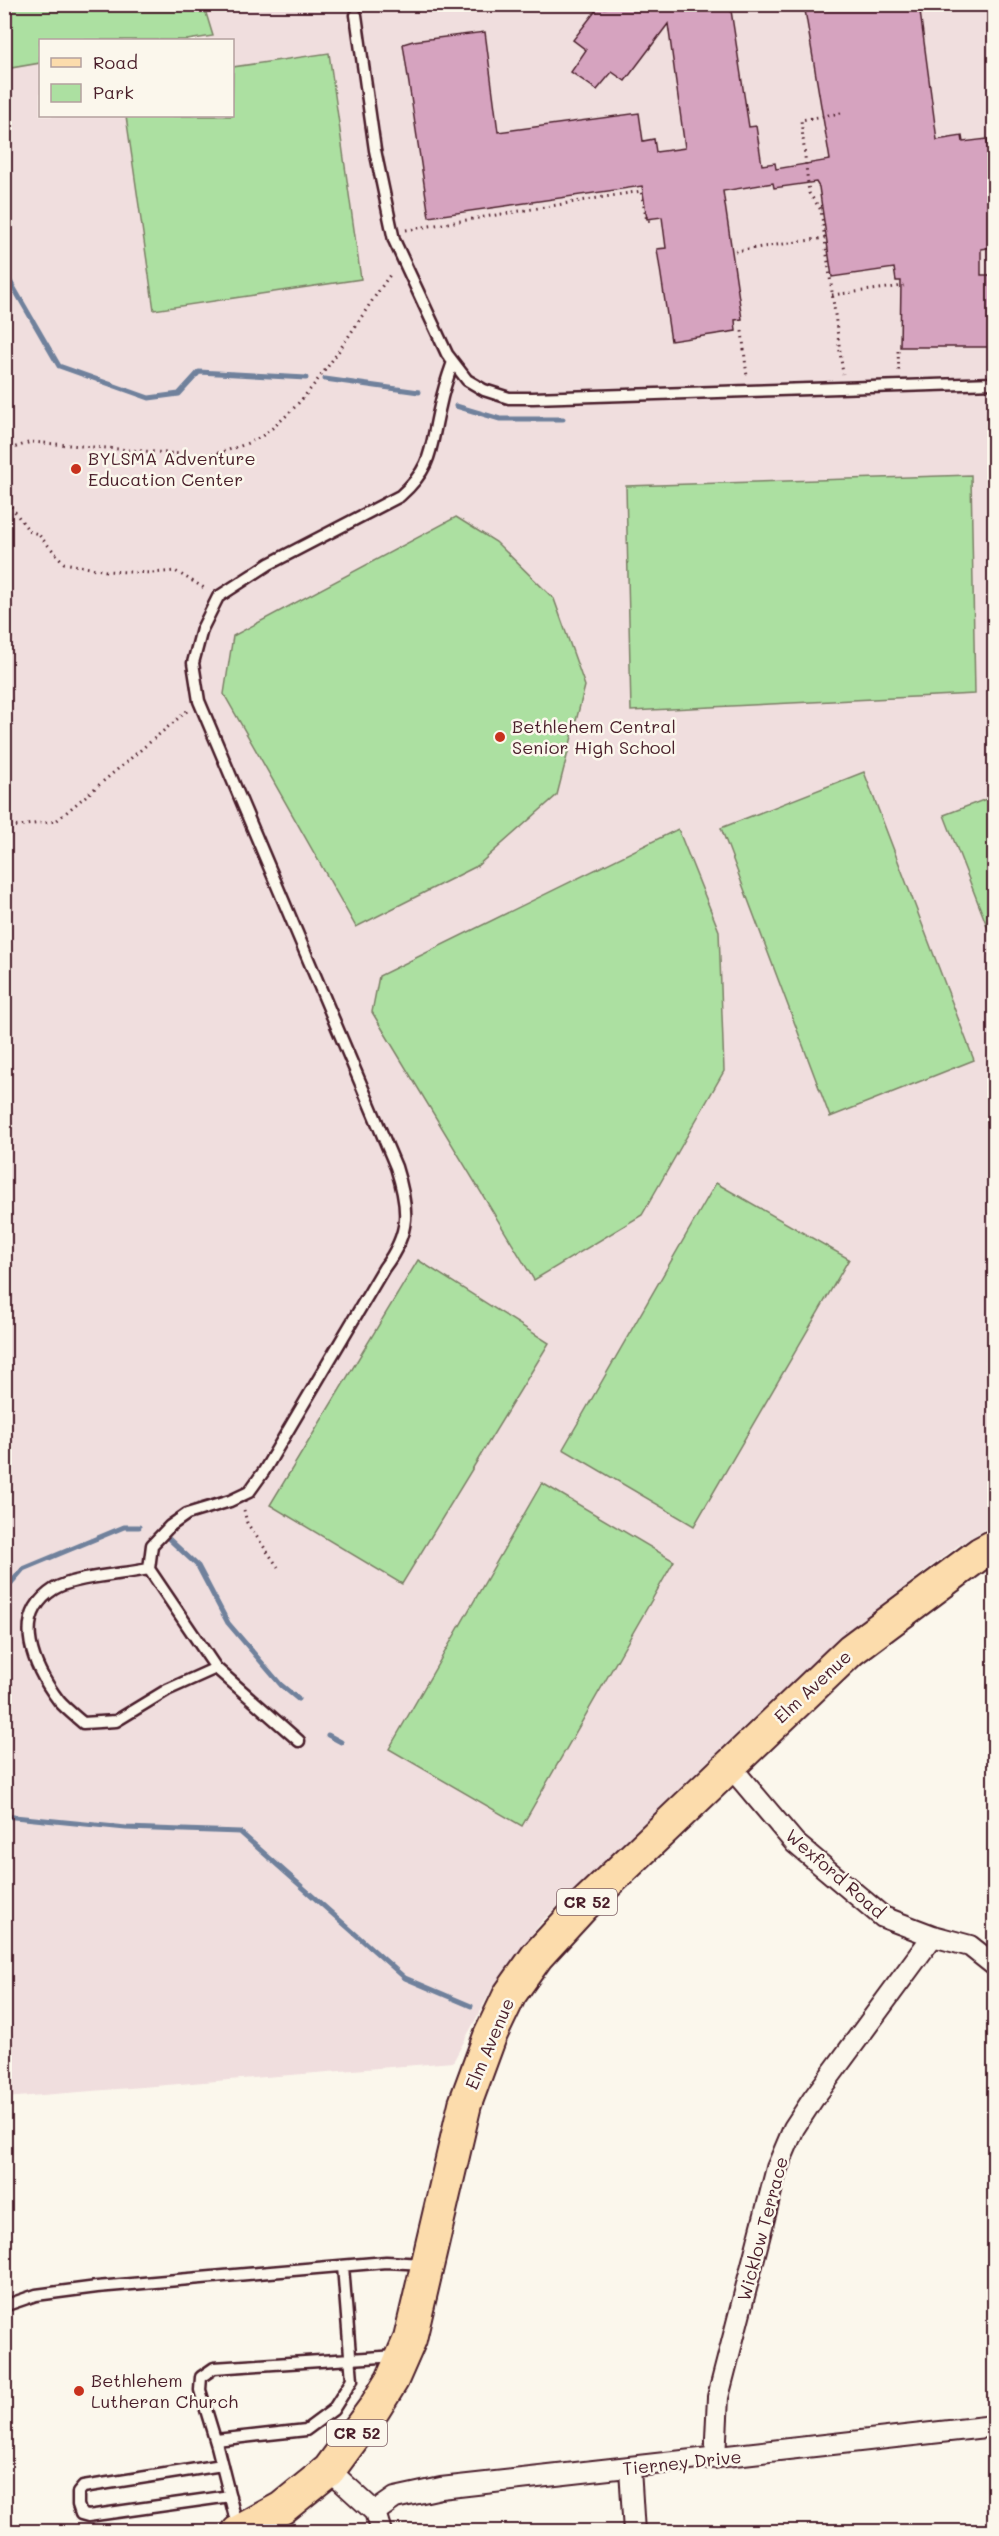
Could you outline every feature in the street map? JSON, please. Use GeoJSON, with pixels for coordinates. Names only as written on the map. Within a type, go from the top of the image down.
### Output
{"type":"FeatureCollection","features":[{"type":"Feature","properties":{"kind":"main road","name":"Elm Avenue"},"geometry":{"type":"LineString","coordinates":[[238,2531],[282,2508],[329,2470],[374,2409],[392,2380],[410,2340],[465,2104],[490,2036],[510,1994],[537,1956],[583,1906],[851,1650],[981,1553],[994,1546]]}},
{"type":"Feature","properties":{"kind":"street","name":"Wexford Road"},"geometry":{"type":"LineString","coordinates":[[730,1766],[795,1843],[883,1917],[933,1936],[970,1946],[994,1965]]}},
{"type":"Feature","properties":{"kind":"street","name":"Wicklow Terrace"},"geometry":{"type":"LineString","coordinates":[[715,2458],[718,2397],[777,2168],[794,2128],[813,2098],[933,1936]]}},
{"type":"Feature","properties":{"kind":"street","name":"Tierney Drive"},"geometry":{"type":"LineString","coordinates":[[375,2512],[395,2498],[441,2488],[630,2469],[994,2426]]}},
{"type":"Feature","properties":{"kind":"street"},"geometry":{"type":"LineString","coordinates":[[630,2469],[634,2532]]}},
{"type":"Feature","properties":{"kind":"street"},"geometry":{"type":"LineString","coordinates":[[329,2470],[375,2512],[381,2532]]}},
{"type":"Feature","properties":{"kind":"lane"},"geometry":{"type":"LineString","coordinates":[[356,15],[375,150],[392,232],[447,354],[467,380],[484,390],[509,398],[994,383]]}},
{"type":"Feature","properties":{"kind":"lane"},"geometry":{"type":"LineString","coordinates":[[299,1741],[216,1668],[149,1569],[152,1545],[170,1526],[187,1514],[249,1492],[264,1471],[384,1268],[398,1249],[406,1209],[396,1167],[199,701],[193,663],[202,629],[218,597],[269,564],[400,496],[417,481],[427,465],[435,438],[439,406],[453,362]]}},
{"type":"Feature","properties":{"kind":"lane"},"geometry":{"type":"LineString","coordinates":[[149,1569],[83,1581],[55,1589],[33,1609],[28,1637],[39,1668],[60,1701],[83,1723],[116,1721],[167,1690],[216,1668]]}},
{"type":"Feature","properties":{"kind":"lane"},"geometry":{"type":"LineString","coordinates":[[4,2306],[36,2295],[97,2286],[386,2262],[429,2264]]}},
{"type":"Feature","properties":{"kind":"lane"},"geometry":{"type":"LineString","coordinates":[[216,2440],[306,2430],[333,2410],[352,2380],[343,2266]]}},
{"type":"Feature","properties":{"kind":"lane"},"geometry":{"type":"LineString","coordinates":[[238,2531],[216,2440],[200,2390],[201,2377],[214,2368],[403,2355]]}},
{"type":"Feature","properties":{"kind":"lane"},"geometry":{"type":"LineString","coordinates":[[222,2465],[83,2487],[78,2493],[78,2505],[81,2514],[88,2516],[230,2496]]}},
{"type":"Feature","properties":{"kind":"path"},"geometry":{"type":"LineString","coordinates":[[841,113],[801,120],[809,193],[821,210],[845,388]]}},
{"type":"Feature","properties":{"kind":"path"},"geometry":{"type":"LineString","coordinates":[[392,232],[642,191],[646,221],[654,220]]}},
{"type":"Feature","properties":{"kind":"path"},"geometry":{"type":"LineString","coordinates":[[735,251],[825,238]]}},
{"type":"Feature","properties":{"kind":"path"},"geometry":{"type":"LineString","coordinates":[[4,420],[6,451],[31,442],[206,456],[265,435],[313,386],[402,258]]}},
{"type":"Feature","properties":{"kind":"path"},"geometry":{"type":"LineString","coordinates":[[832,295],[904,286]]}},
{"type":"Feature","properties":{"kind":"path"},"geometry":{"type":"LineString","coordinates":[[742,331],[749,391]]}},
{"type":"Feature","properties":{"kind":"path"},"geometry":{"type":"LineString","coordinates":[[898,351],[900,386]]}},
{"type":"Feature","properties":{"kind":"path"},"geometry":{"type":"LineString","coordinates":[[4,497],[29,531],[38,534],[64,562],[106,571],[152,573],[176,571],[218,597]]}},
{"type":"Feature","properties":{"kind":"path"},"geometry":{"type":"LineString","coordinates":[[4,828],[56,821],[199,701]]}},
{"type":"Feature","properties":{"kind":"path"},"geometry":{"type":"LineString","coordinates":[[240,1496],[247,1523],[278,1567]]}},
{"type":"Feature","properties":{"kind":"shaded area","name":"Bethlehem Central Senior High School"},"geometry":{"type":"Polygon","coordinates":[[[5,5],[994,5],[994,1358],[985,1361],[994,1391],[994,1524],[959,1545],[851,1628],[751,1720],[542,1921],[494,1985],[453,2062],[5,2098],[5,5]]]}},
{"type":"Feature","properties":{"kind":"green space"},"geometry":{"type":"Polygon","coordinates":[[[4,5],[214,5],[206,13],[213,36],[194,39],[39,39],[39,63],[5,69],[4,5]]]}},
{"type":"Feature","properties":{"kind":"green space"},"geometry":{"type":"Polygon","coordinates":[[[329,53],[361,279],[154,310],[126,117],[234,117],[234,67],[329,53]]]}},
{"type":"Feature","properties":{"kind":"green space"},"geometry":{"type":"Polygon","coordinates":[[[971,475],[975,694],[631,711],[626,486],[971,475]]]}},
{"type":"Feature","properties":{"kind":"green space"},"geometry":{"type":"Polygon","coordinates":[[[456,517],[496,542],[554,599],[585,686],[557,795],[477,866],[356,927],[224,694],[233,636],[456,517]]]}},
{"type":"Feature","properties":{"kind":"green space"},"geometry":{"type":"Polygon","coordinates":[[[864,772],[974,1060],[830,1117],[721,828],[864,772]]]}},
{"type":"Feature","properties":{"kind":"green space"},"geometry":{"type":"Polygon","coordinates":[[[994,796],[994,944],[944,815],[994,796]]]}},
{"type":"Feature","properties":{"kind":"green space"},"geometry":{"type":"Polygon","coordinates":[[[678,829],[719,931],[724,1071],[642,1215],[534,1280],[372,1012],[379,976],[678,829]]]}},
{"type":"Feature","properties":{"kind":"green space"},"geometry":{"type":"Polygon","coordinates":[[[716,1183],[849,1259],[694,1526],[563,1449],[716,1183]]]}},
{"type":"Feature","properties":{"kind":"green space"},"geometry":{"type":"Polygon","coordinates":[[[418,1260],[549,1343],[402,1584],[270,1505],[418,1260]]]}},
{"type":"Feature","properties":{"kind":"green space"},"geometry":{"type":"Polygon","coordinates":[[[542,1483],[674,1561],[522,1826],[389,1749],[542,1483]]]}},
{"type":"Feature","properties":{"kind":"building"},"geometry":{"type":"Polygon","coordinates":[[[616,4],[730,4],[749,127],[756,126],[762,165],[775,163],[776,169],[830,160],[804,4],[919,4],[937,140],[962,136],[963,142],[987,139],[994,191],[994,247],[981,249],[981,275],[994,275],[994,347],[900,347],[901,281],[896,281],[894,268],[832,277],[819,187],[816,182],[774,188],[773,183],[723,191],[742,319],[735,320],[736,331],[671,341],[657,249],[666,248],[662,217],[647,219],[642,186],[429,217],[403,44],[413,41],[485,32],[498,132],[639,113],[643,141],[654,139],[656,152],[685,148],[668,24],[625,81],[612,72],[597,90],[571,72],[586,50],[573,40],[597,9],[617,6],[616,4]]]}},
{"type":"Feature","properties":{"kind":"waterway"},"geometry":{"type":"LineString","coordinates":[[4,271],[59,366],[149,398],[179,394],[199,372],[306,378]]}},
{"type":"Feature","properties":{"kind":"waterway"},"geometry":{"type":"LineString","coordinates":[[325,379],[419,392]]}},
{"type":"Feature","properties":{"kind":"waterway"},"geometry":{"type":"LineString","coordinates":[[456,406],[500,419],[563,419]]}},
{"type":"Feature","properties":{"kind":"waterway"},"geometry":{"type":"LineString","coordinates":[[4,1591],[23,1569],[124,1527],[139,1527]]}},
{"type":"Feature","properties":{"kind":"waterway"},"geometry":{"type":"LineString","coordinates":[[169,1539],[198,1566],[228,1623],[281,1685],[298,1699]]}},
{"type":"Feature","properties":{"kind":"waterway"},"geometry":{"type":"LineString","coordinates":[[328,1735],[341,1742]]}},
{"type":"Feature","properties":{"kind":"waterway"},"geometry":{"type":"LineString","coordinates":[[4,1816],[126,1828],[240,1832],[405,1978],[471,2006]]}},
{"type":"Feature","properties":{"kind":"place","name":"BYLSMA Adventure Education Center"},"geometry":{"type":"Point","coordinates":[76,469]}},
{"type":"Feature","properties":{"kind":"place","name":"Bethlehem Central Senior High School"},"geometry":{"type":"Point","coordinates":[500,737]}},
{"type":"Feature","properties":{"kind":"place","name":"Bethlehem Lutheran Church"},"geometry":{"type":"Point","coordinates":[79,2391]}}]}
